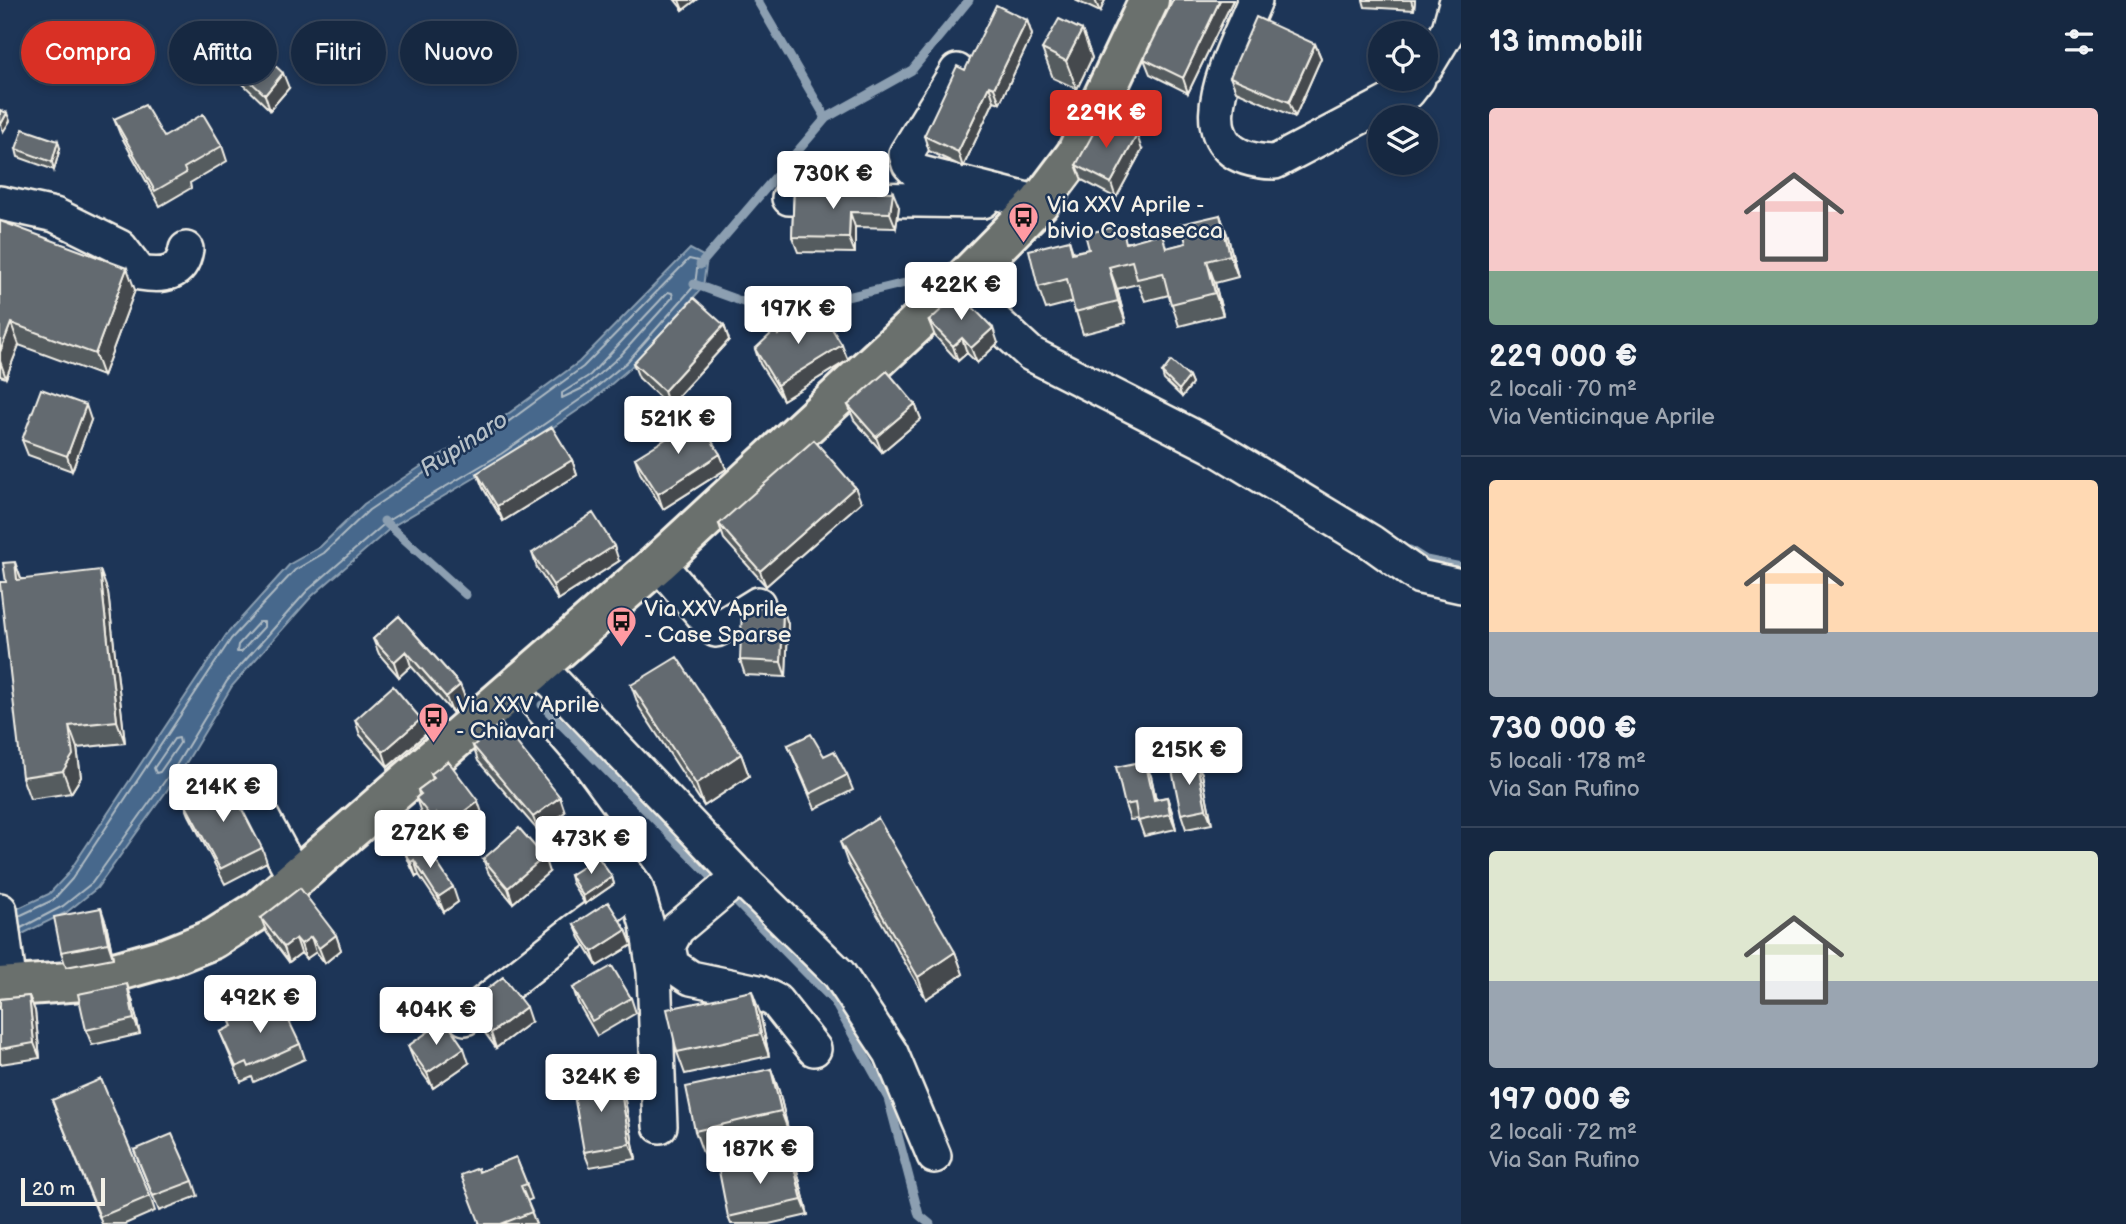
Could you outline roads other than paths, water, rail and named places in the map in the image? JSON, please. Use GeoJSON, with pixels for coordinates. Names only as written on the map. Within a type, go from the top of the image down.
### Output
{"type":"FeatureCollection","features":[{"type":"Feature","properties":{"kind":"main road"},"geometry":{"type":"LineString","coordinates":[[5,976],[83,981],[168,957],[212,939],[259,910],[657,563],[957,286],[1026,200],[1076,154],[1149,0]]}},
{"type":"Feature","properties":{"kind":"street"},"geometry":{"type":"LineString","coordinates":[[1255,0],[1217,96],[1218,132],[1230,152],[1252,162],[1275,162],[1409,91]]}},
{"type":"Feature","properties":{"kind":"street"},"geometry":{"type":"LineString","coordinates":[[1438,47],[1449,29],[1457,0]]}},
{"type":"Feature","properties":{"kind":"street"},"geometry":{"type":"LineString","coordinates":[[957,71],[906,154],[909,164],[917,172],[1026,200]]}},
{"type":"Feature","properties":{"kind":"street"},"geometry":{"type":"LineString","coordinates":[[789,198],[1026,200]]}},
{"type":"Feature","properties":{"kind":"street"},"geometry":{"type":"LineString","coordinates":[[0,204],[55,215],[120,247],[140,273],[160,277],[175,271],[184,260],[186,249]]}},
{"type":"Feature","properties":{"kind":"street"},"geometry":{"type":"LineString","coordinates":[[957,286],[1031,354],[1212,446],[1371,542],[1420,577],[1437,596],[1461,603]]}},
{"type":"Feature","properties":{"kind":"street"},"geometry":{"type":"LineString","coordinates":[[657,563],[716,630],[758,604]]}},
{"type":"Feature","properties":{"kind":"street"},"geometry":{"type":"LineString","coordinates":[[1420,577],[1461,586]]}},
{"type":"Feature","properties":{"kind":"street"},"geometry":{"type":"LineString","coordinates":[[540,667],[740,876],[839,974],[891,1053],[934,1156]]}},
{"type":"Feature","properties":{"kind":"street"},"geometry":{"type":"LineString","coordinates":[[494,707],[559,782],[636,887],[647,925],[654,972],[660,1126]]}},
{"type":"Feature","properties":{"kind":"street"},"geometry":{"type":"LineString","coordinates":[[247,789],[295,878]]}},
{"type":"Feature","properties":{"kind":"street"},"geometry":{"type":"LineString","coordinates":[[740,876],[677,929],[668,946],[672,965],[691,978],[758,992],[776,1001],[814,1049]]}},
{"type":"Feature","properties":{"kind":"street"},"geometry":{"type":"LineString","coordinates":[[465,1018],[575,931],[636,887]]}},
{"type":"Feature","properties":{"kind":"street"},"geometry":{"type":"LineString","coordinates":[[0,910],[5,976]]}},
{"type":"Feature","properties":{"kind":"water"},"geometry":{"type":"Polygon","coordinates":[[[690,249],[707,258],[703,287],[631,367],[593,400],[505,460],[393,526],[312,596],[232,686],[183,768],[97,888],[67,912],[0,945],[12,911],[49,894],[67,875],[226,635],[290,564],[320,547],[364,504],[429,461],[486,430],[579,362],[690,249]]]}},
{"type":"Feature","properties":{"kind":"waterway"},"geometry":{"type":"LineString","coordinates":[[757,0],[826,118]]}},
{"type":"Feature","properties":{"kind":"waterway","name":"Rupinaro"},"geometry":{"type":"LineString","coordinates":[[700,265],[826,118],[912,70],[969,0]]}},
{"type":"Feature","properties":{"kind":"waterway"},"geometry":{"type":"LineString","coordinates":[[694,284],[776,314],[938,275]]}},
{"type":"Feature","properties":{"kind":"waterway"},"geometry":{"type":"LineString","coordinates":[[384,521],[466,595]]}},
{"type":"Feature","properties":{"kind":"waterway"},"geometry":{"type":"LineString","coordinates":[[1410,550],[1426,560],[1461,567]]}},
{"type":"Feature","properties":{"kind":"waterway"},"geometry":{"type":"LineString","coordinates":[[542,705],[834,1001],[888,1098],[919,1215],[930,1224]]}},
{"type":"Feature","properties":{"kind":"place","name":"Via XXV Aprile - bivio Costasecca"},"geometry":{"type":"Point","coordinates":[1024,245]}},
{"type":"Feature","properties":{"kind":"place","name":"Via XXV Aprile - Case Sparse"},"geometry":{"type":"Point","coordinates":[621,649]}},
{"type":"Feature","properties":{"kind":"place","name":"Via XXV Aprile - Chiavari"},"geometry":{"type":"Point","coordinates":[433,745]}}]}
